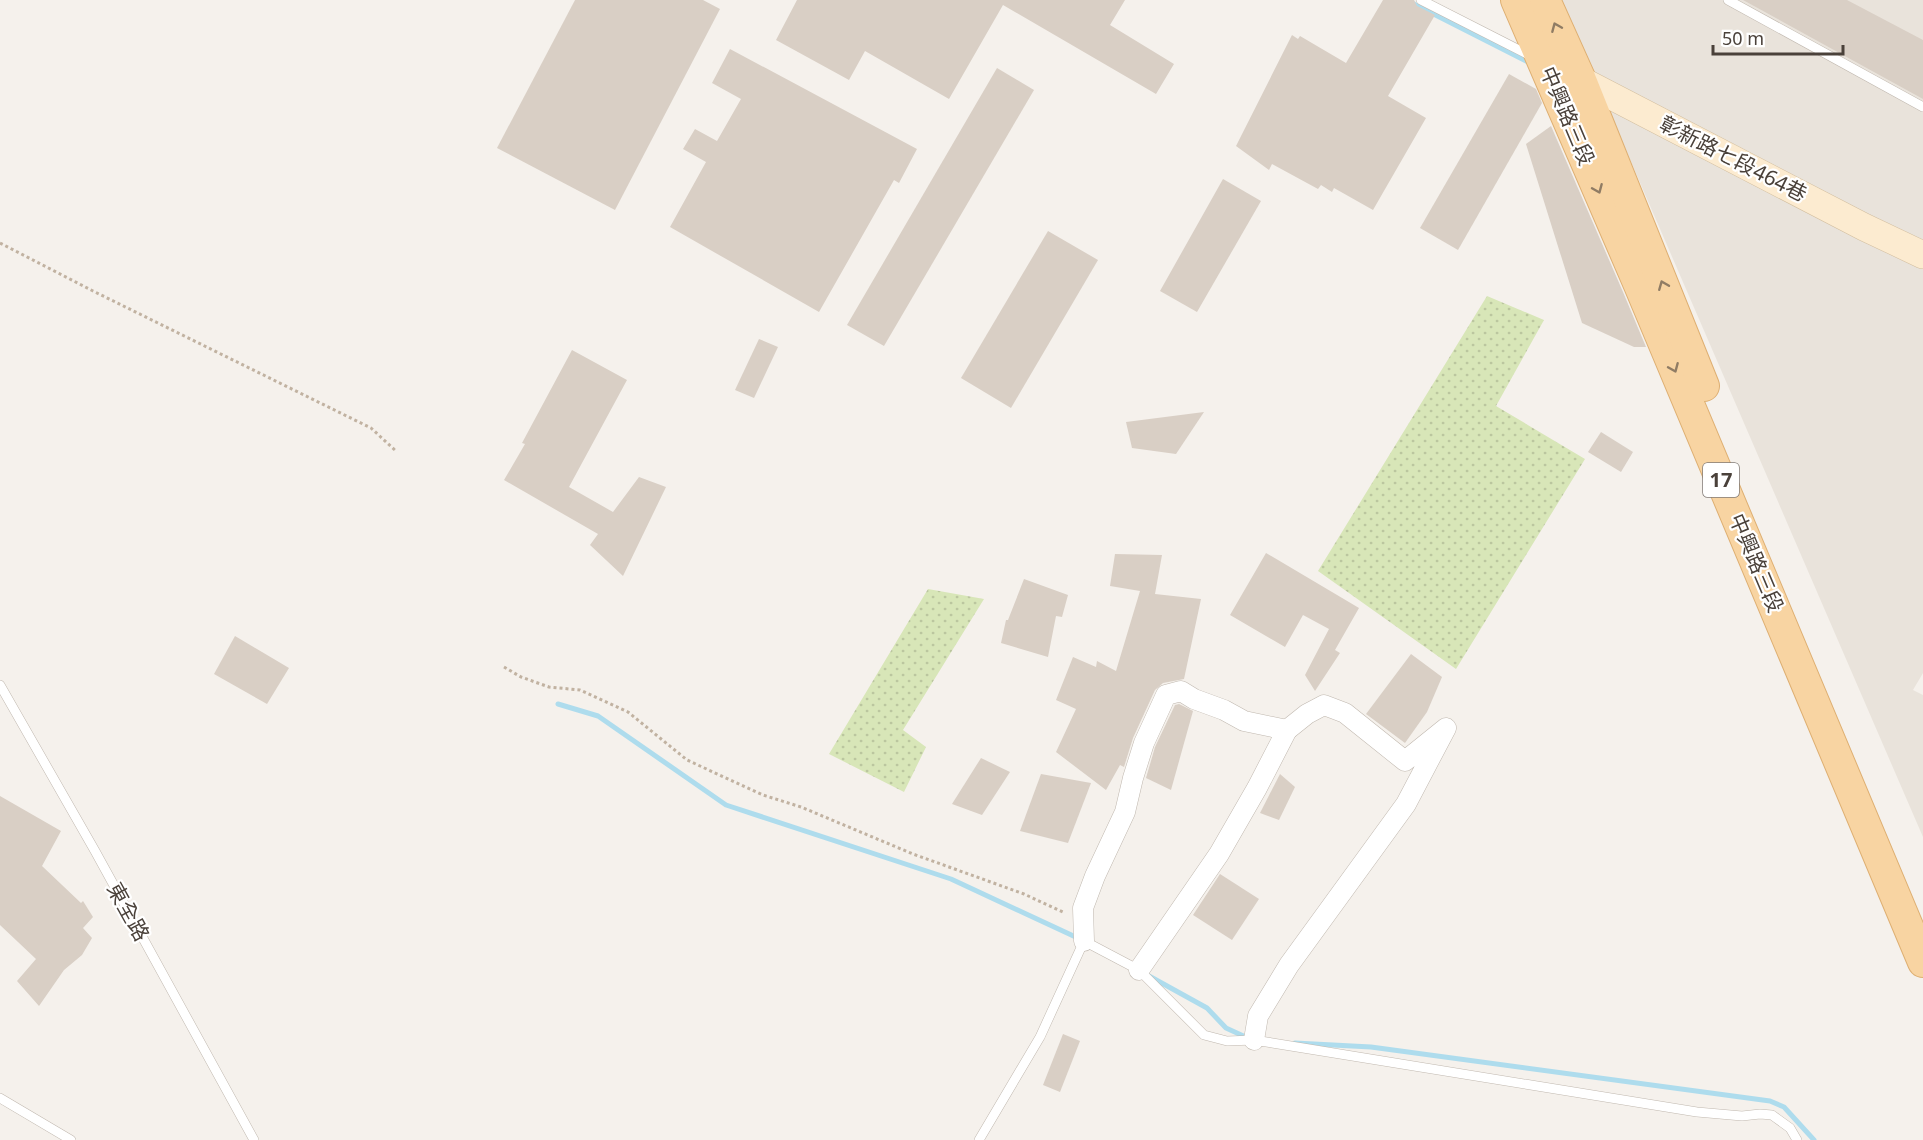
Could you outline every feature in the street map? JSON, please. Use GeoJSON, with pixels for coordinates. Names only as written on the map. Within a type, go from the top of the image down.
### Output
{"type":"FeatureCollection","features":[{"type":"Feature","properties":{"kind":"main road","name":"中興路三段"},"geometry":{"type":"LineString","coordinates":[[1516,0],[1644,296],[1923,962]]}},
{"type":"Feature","properties":{"kind":"main road","name":"中興路三段"},"geometry":{"type":"LineString","coordinates":[[1545,0],[1581,80],[1723,436],[1923,922]]}},
{"type":"Feature","properties":{"kind":"street","name":"彰新路七段464巷"},"geometry":{"type":"LineString","coordinates":[[1544,63],[1923,255]]}},
{"type":"Feature","properties":{"kind":"street"},"geometry":{"type":"LineString","coordinates":[[1084,941],[1083,908],[1095,876],[1125,812],[1142,752],[1166,695],[1181,691],[1244,721],[1287,730]]}},
{"type":"Feature","properties":{"kind":"street"},"geometry":{"type":"LineString","coordinates":[[1139,970],[1219,854],[1287,730],[1307,714],[1324,705],[1345,713],[1405,761],[1446,728],[1406,804],[1289,965],[1258,1016],[1254,1040]]}},
{"type":"Feature","properties":{"kind":"lane"},"geometry":{"type":"LineString","coordinates":[[1421,0],[1544,63]]}},
{"type":"Feature","properties":{"kind":"lane"},"geometry":{"type":"LineString","coordinates":[[1728,0],[1923,107]]}},
{"type":"Feature","properties":{"kind":"lane","name":"東全路"},"geometry":{"type":"LineString","coordinates":[[0,686],[254,1140]]}},
{"type":"Feature","properties":{"kind":"lane"},"geometry":{"type":"LineString","coordinates":[[979,1140],[1040,1037],[1084,941],[1139,970],[1204,1035],[1227,1041],[1254,1040],[1697,1112],[1742,1116],[1772,1114],[1790,1128],[1797,1140]]}},
{"type":"Feature","properties":{"kind":"lane"},"geometry":{"type":"LineString","coordinates":[[0,1098],[71,1140]]}},
{"type":"Feature","properties":{"kind":"path"},"geometry":{"type":"LineString","coordinates":[[0,243],[371,428],[397,452]]}},
{"type":"Feature","properties":{"kind":"path"},"geometry":{"type":"LineString","coordinates":[[504,667],[521,677],[549,687],[580,690],[628,712],[687,760],[763,795],[801,807],[913,854],[1024,894],[1081,920],[1084,941]]}},
{"type":"Feature","properties":{"kind":"shaded area"},"geometry":{"type":"Polygon","coordinates":[[[1561,0],[1923,0],[1923,673],[1913,690],[1923,695],[1923,837],[1561,0]]]}},
{"type":"Feature","properties":{"kind":"green space"},"geometry":{"type":"Polygon","coordinates":[[[1487,296],[1544,320],[1496,406],[1585,459],[1456,669],[1318,571],[1487,296]]]}},
{"type":"Feature","properties":{"kind":"green space"},"geometry":{"type":"Polygon","coordinates":[[[928,589],[984,599],[903,730],[926,747],[904,792],[829,754],[928,589]]]}},
{"type":"Feature","properties":{"kind":"building"},"geometry":{"type":"Polygon","coordinates":[[[575,0],[703,0],[720,9],[615,210],[497,148],[575,0]]]}},
{"type":"Feature","properties":{"kind":"building"},"geometry":{"type":"Polygon","coordinates":[[[797,0],[1125,0],[1110,25],[1174,64],[1156,94],[1003,5],[949,99],[865,51],[849,80],[776,40],[797,0]]]}},
{"type":"Feature","properties":{"kind":"building"},"geometry":{"type":"Polygon","coordinates":[[[1383,0],[1414,0],[1417,6],[1435,15],[1388,96],[1426,118],[1373,210],[1334,188],[1332,192],[1321,185],[1318,189],[1272,164],[1269,170],[1236,146],[1292,35],[1298,39],[1300,36],[1346,63],[1383,0]]]}},
{"type":"Feature","properties":{"kind":"building"},"geometry":{"type":"Polygon","coordinates":[[[1743,0],[1847,0],[1923,40],[1923,99],[1743,0]]]}},
{"type":"Feature","properties":{"kind":"building"},"geometry":{"type":"Polygon","coordinates":[[[730,49],[917,149],[899,183],[894,180],[819,312],[670,227],[706,162],[683,149],[695,129],[717,141],[741,99],[712,83],[730,49]]]}},
{"type":"Feature","properties":{"kind":"building"},"geometry":{"type":"Polygon","coordinates":[[[997,68],[1034,90],[884,346],[847,325],[997,68]]]}},
{"type":"Feature","properties":{"kind":"building"},"geometry":{"type":"Polygon","coordinates":[[[1509,74],[1536,89],[1542,103],[1458,250],[1420,228],[1509,74]]]}},
{"type":"Feature","properties":{"kind":"building"},"geometry":{"type":"Polygon","coordinates":[[[1551,126],[1646,347],[1634,347],[1582,323],[1526,144],[1551,126]]]}},
{"type":"Feature","properties":{"kind":"building"},"geometry":{"type":"Polygon","coordinates":[[[1223,179],[1261,201],[1197,312],[1160,291],[1223,179]]]}},
{"type":"Feature","properties":{"kind":"building"},"geometry":{"type":"Polygon","coordinates":[[[1048,231],[1098,260],[1011,408],[961,378],[1048,231]]]}},
{"type":"Feature","properties":{"kind":"building"},"geometry":{"type":"Polygon","coordinates":[[[759,339],[778,347],[754,398],[735,390],[759,339]]]}},
{"type":"Feature","properties":{"kind":"building"},"geometry":{"type":"Polygon","coordinates":[[[572,350],[627,380],[569,487],[613,512],[639,477],[666,487],[623,576],[590,545],[598,534],[504,480],[525,444],[522,443],[572,350]]]}},
{"type":"Feature","properties":{"kind":"building"},"geometry":{"type":"Polygon","coordinates":[[[1204,412],[1176,454],[1132,448],[1126,422],[1204,412]]]}},
{"type":"Feature","properties":{"kind":"building"},"geometry":{"type":"Polygon","coordinates":[[[1601,432],[1633,452],[1621,472],[1588,452],[1601,432]]]}},
{"type":"Feature","properties":{"kind":"building"},"geometry":{"type":"Polygon","coordinates":[[[1266,553],[1359,608],[1335,650],[1340,653],[1315,691],[1305,675],[1329,629],[1303,615],[1285,647],[1230,615],[1266,553]]]}},
{"type":"Feature","properties":{"kind":"building"},"geometry":{"type":"Polygon","coordinates":[[[1115,554],[1162,555],[1155,594],[1201,599],[1184,679],[1163,683],[1155,690],[1133,738],[1124,767],[1120,765],[1106,790],[1056,752],[1076,709],[1056,700],[1073,657],[1096,667],[1097,661],[1116,671],[1140,591],[1110,586],[1115,554]]]}},
{"type":"Feature","properties":{"kind":"building"},"geometry":{"type":"Polygon","coordinates":[[[1024,579],[1068,595],[1062,617],[1056,616],[1048,657],[1001,643],[1006,620],[1008,620],[1024,579]]]}},
{"type":"Feature","properties":{"kind":"building"},"geometry":{"type":"Polygon","coordinates":[[[235,636],[289,668],[267,704],[214,674],[235,636]]]}},
{"type":"Feature","properties":{"kind":"building"},"geometry":{"type":"Polygon","coordinates":[[[1411,654],[1442,677],[1427,712],[1405,743],[1366,714],[1411,654]]]}},
{"type":"Feature","properties":{"kind":"building"},"geometry":{"type":"Polygon","coordinates":[[[1179,704],[1193,711],[1171,790],[1146,778],[1155,747],[1175,705],[1179,704]]]}},
{"type":"Feature","properties":{"kind":"building"},"geometry":{"type":"Polygon","coordinates":[[[981,758],[1010,772],[982,815],[952,804],[981,758]]]}},
{"type":"Feature","properties":{"kind":"building"},"geometry":{"type":"Polygon","coordinates":[[[1041,774],[1091,783],[1068,843],[1020,831],[1041,774]]]}},
{"type":"Feature","properties":{"kind":"building"},"geometry":{"type":"Polygon","coordinates":[[[1280,774],[1295,787],[1279,820],[1260,813],[1280,774]]]}},
{"type":"Feature","properties":{"kind":"building"},"geometry":{"type":"Polygon","coordinates":[[[0,796],[61,831],[42,866],[81,903],[83,901],[93,917],[83,928],[92,938],[82,955],[64,970],[39,1006],[17,981],[36,959],[0,925],[0,796]]]}},
{"type":"Feature","properties":{"kind":"building"},"geometry":{"type":"Polygon","coordinates":[[[1220,874],[1259,899],[1232,940],[1193,915],[1220,874]]]}},
{"type":"Feature","properties":{"kind":"building"},"geometry":{"type":"Polygon","coordinates":[[[1063,1034],[1080,1041],[1060,1092],[1043,1085],[1063,1034]]]}},
{"type":"Feature","properties":{"kind":"waterway"},"geometry":{"type":"LineString","coordinates":[[1406,0],[1530,63]]}},
{"type":"Feature","properties":{"kind":"waterway"},"geometry":{"type":"LineString","coordinates":[[558,704],[598,716],[726,805],[951,879],[1080,939]]}},
{"type":"Feature","properties":{"kind":"waterway"},"geometry":{"type":"LineString","coordinates":[[1149,976],[1207,1008],[1226,1028],[1250,1039]]}},
{"type":"Feature","properties":{"kind":"waterway"},"geometry":{"type":"LineString","coordinates":[[1295,1043],[1371,1047],[1770,1101],[1784,1107],[1814,1140]]}}]}
